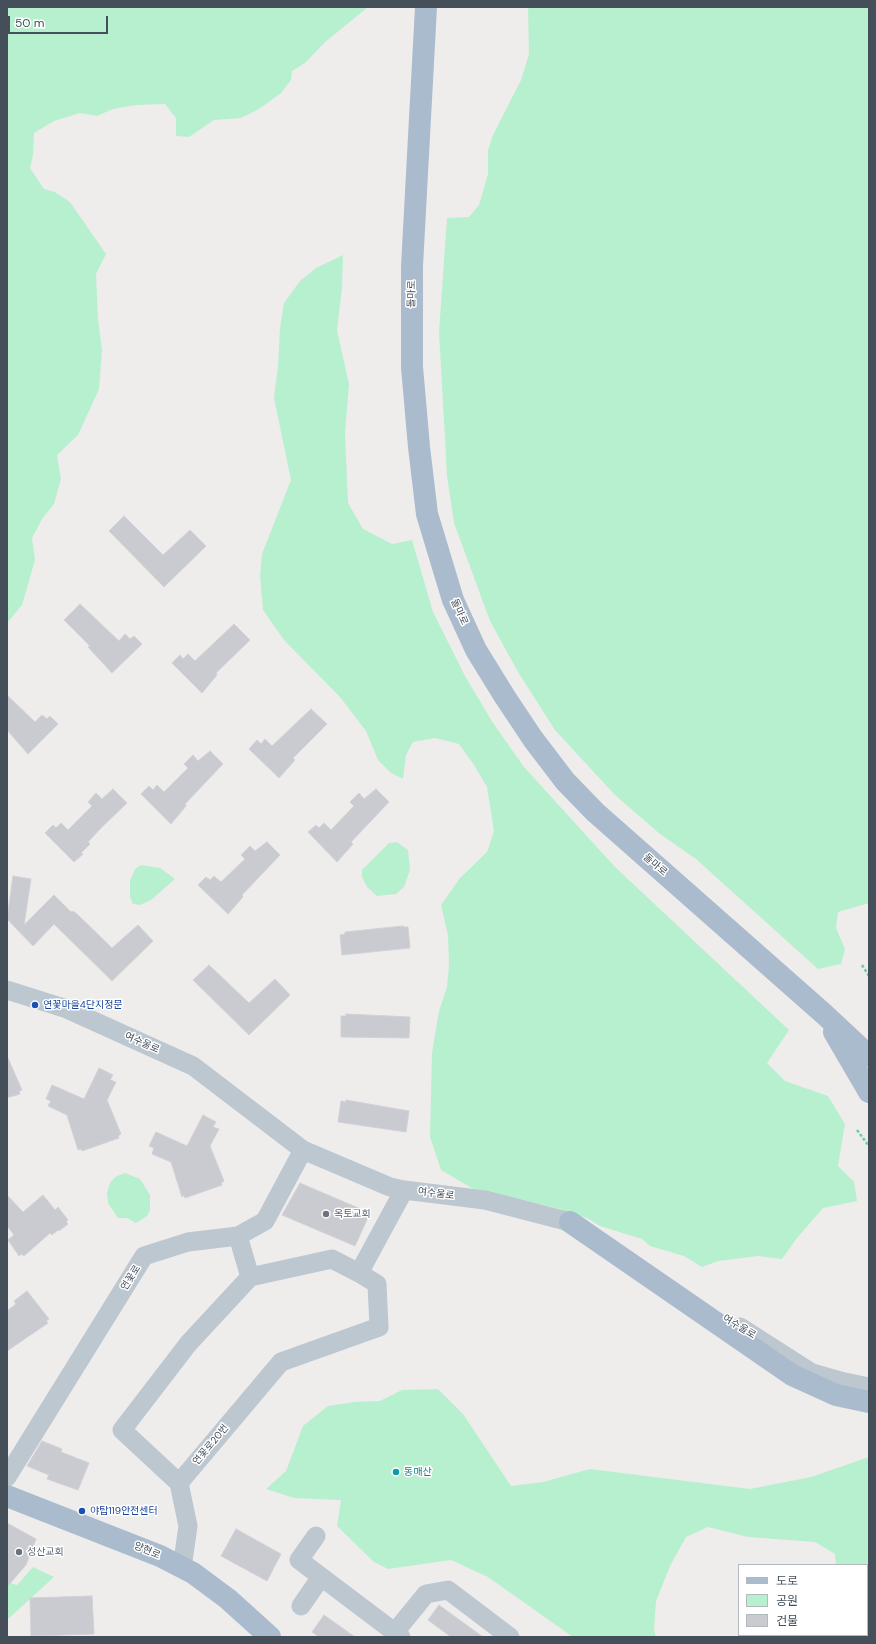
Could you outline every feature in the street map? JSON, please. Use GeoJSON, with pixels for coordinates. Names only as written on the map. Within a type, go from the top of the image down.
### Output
{"type":"FeatureCollection","features":[{"type":"Feature","properties":{"kind":"main road","name":"돌마로"},"geometry":{"type":"LineString","coordinates":[[426,7],[412,266],[412,367],[419,447],[428,514],[453,600],[476,650],[505,697],[533,739],[565,781],[595,812],[824,1014],[869,1056]]}},
{"type":"Feature","properties":{"kind":"main road"},"geometry":{"type":"LineString","coordinates":[[824,1014],[869,1042]]}},
{"type":"Feature","properties":{"kind":"main road"},"geometry":{"type":"LineString","coordinates":[[824,1014],[869,1092]]}},
{"type":"Feature","properties":{"kind":"main road"},"geometry":{"type":"LineString","coordinates":[[570,1222],[792,1375],[836,1395],[869,1402]]}},
{"type":"Feature","properties":{"kind":"main road","name":"양현로"},"geometry":{"type":"LineString","coordinates":[[7,1496],[160,1556],[204,1580],[228,1599],[270,1637]]}},
{"type":"Feature","properties":{"kind":"street","name":"여수울로"},"geometry":{"type":"LineString","coordinates":[[7,990],[66,1009],[193,1066],[303,1150],[390,1187],[485,1200],[570,1222],[651,1269],[712,1311],[749,1332],[812,1373],[869,1387]]}},
{"type":"Feature","properties":{"kind":"street","name":"연꽃로"},"geometry":{"type":"LineString","coordinates":[[7,1477],[144,1256],[188,1242],[238,1236],[265,1221],[303,1150]]}},
{"type":"Feature","properties":{"kind":"street"},"geometry":{"type":"LineString","coordinates":[[182,1568],[188,1526],[179,1483],[122,1430],[188,1344],[250,1277],[332,1259],[359,1273],[404,1190]]}},
{"type":"Feature","properties":{"kind":"street"},"geometry":{"type":"LineString","coordinates":[[238,1236],[250,1277]]}},
{"type":"Feature","properties":{"kind":"street","name":"연꽃로20번"},"geometry":{"type":"LineString","coordinates":[[179,1483],[281,1362],[379,1327],[377,1284],[359,1273]]}},
{"type":"Feature","properties":{"kind":"street"},"geometry":{"type":"LineString","coordinates":[[316,1536],[299,1560],[398,1634],[426,1594],[448,1590],[510,1637]]}},
{"type":"Feature","properties":{"kind":"street"},"geometry":{"type":"LineString","coordinates":[[301,1606],[321,1577]]}},
{"type":"Feature","properties":{"kind":"path"},"geometry":{"type":"LineString","coordinates":[[862,965],[869,976]]}},
{"type":"Feature","properties":{"kind":"path"},"geometry":{"type":"LineString","coordinates":[[857,1130],[869,1146]]}},
{"type":"Feature","properties":{"kind":"green space"},"geometry":{"type":"Polygon","coordinates":[[[7,7],[368,7],[324,43],[305,63],[292,71],[291,80],[281,93],[259,109],[241,118],[214,120],[189,137],[176,136],[176,118],[165,104],[136,105],[113,109],[97,116],[80,113],[54,121],[34,133],[33,155],[30,168],[44,189],[55,192],[70,202],[106,254],[96,274],[98,319],[102,350],[99,389],[78,435],[57,455],[61,479],[54,504],[42,519],[32,538],[35,560],[22,605],[7,623],[7,7]]]}},
{"type":"Feature","properties":{"kind":"green space"},"geometry":{"type":"Polygon","coordinates":[[[528,7],[869,7],[869,903],[838,912],[836,928],[845,949],[841,964],[818,969],[696,859],[660,834],[615,795],[555,730],[518,672],[490,621],[454,523],[447,476],[439,332],[447,218],[469,217],[479,205],[488,174],[488,150],[493,135],[521,80],[529,54],[528,7]]]}},
{"type":"Feature","properties":{"kind":"green space"},"geometry":{"type":"Polygon","coordinates":[[[343,255],[342,288],[337,330],[349,384],[345,433],[348,503],[363,529],[392,544],[412,540],[433,612],[465,676],[493,723],[524,767],[615,867],[789,1030],[767,1063],[785,1081],[828,1096],[845,1124],[838,1166],[854,1182],[857,1201],[823,1208],[797,1238],[782,1259],[758,1256],[718,1261],[702,1267],[684,1256],[650,1246],[642,1239],[600,1226],[589,1219],[556,1208],[475,1190],[441,1170],[430,1137],[432,1053],[439,1011],[447,987],[449,965],[448,935],[441,905],[460,878],[487,852],[494,831],[487,787],[459,744],[435,738],[413,742],[406,755],[403,779],[391,773],[378,760],[366,731],[340,697],[284,640],[263,610],[260,576],[262,554],[291,480],[274,398],[278,366],[280,328],[284,303],[300,281],[316,268],[343,255]]]}},
{"type":"Feature","properties":{"kind":"green space"},"geometry":{"type":"Polygon","coordinates":[[[397,842],[408,850],[410,870],[404,887],[396,894],[377,896],[367,887],[362,877],[362,870],[389,843],[397,842]]]}},
{"type":"Feature","properties":{"kind":"green space"},"geometry":{"type":"Polygon","coordinates":[[[141,865],[160,868],[175,879],[151,900],[140,905],[133,904],[130,897],[130,881],[135,869],[141,865]]]}},
{"type":"Feature","properties":{"kind":"green space"},"geometry":{"type":"Polygon","coordinates":[[[125,1173],[140,1179],[150,1195],[150,1210],[147,1216],[136,1223],[127,1218],[118,1218],[108,1203],[107,1193],[110,1183],[115,1177],[125,1173]]]}},
{"type":"Feature","properties":{"kind":"green space"},"geometry":{"type":"Polygon","coordinates":[[[438,1389],[463,1414],[511,1486],[543,1482],[590,1469],[750,1489],[811,1477],[869,1457],[869,1637],[796,1637],[868,1636],[868,1564],[836,1564],[835,1554],[815,1542],[748,1537],[708,1527],[686,1537],[670,1566],[656,1601],[654,1630],[656,1637],[573,1637],[488,1577],[451,1560],[388,1569],[374,1562],[337,1526],[341,1500],[294,1498],[266,1489],[286,1471],[303,1426],[328,1406],[354,1402],[380,1401],[402,1390],[438,1389]]]}},
{"type":"Feature","properties":{"kind":"green space"},"geometry":{"type":"Polygon","coordinates":[[[33,1567],[54,1577],[7,1620],[7,1582],[17,1585],[33,1567]]]}},
{"type":"Feature","properties":{"kind":"building"},"geometry":{"type":"Polygon","coordinates":[[[124,516],[163,555],[190,530],[206,546],[164,587],[109,531],[124,516]]]}},
{"type":"Feature","properties":{"kind":"building"},"geometry":{"type":"Polygon","coordinates":[[[80,604],[119,641],[125,634],[130,639],[134,636],[142,644],[112,673],[88,647],[90,646],[64,620],[80,604]]]}},
{"type":"Feature","properties":{"kind":"building"},"geometry":{"type":"Polygon","coordinates":[[[234,624],[250,640],[216,673],[217,675],[202,693],[172,663],[180,655],[183,659],[188,654],[195,661],[234,624]]]}},
{"type":"Feature","properties":{"kind":"building"},"geometry":{"type":"Polygon","coordinates":[[[7,695],[35,722],[42,715],[47,719],[50,716],[58,724],[28,754],[7,730],[7,695]]]}},
{"type":"Feature","properties":{"kind":"building"},"geometry":{"type":"Polygon","coordinates":[[[311,709],[327,724],[293,758],[295,760],[279,778],[249,749],[257,740],[261,744],[265,739],[272,746],[311,709]]]}},
{"type":"Feature","properties":{"kind":"building"},"geometry":{"type":"Polygon","coordinates":[[[210,751],[223,764],[185,804],[186,806],[171,824],[141,794],[149,786],[153,790],[157,785],[164,792],[188,768],[184,764],[193,755],[198,761],[210,751]]]}},
{"type":"Feature","properties":{"kind":"building"},"geometry":{"type":"Polygon","coordinates":[[[113,789],[127,803],[88,842],[90,844],[81,853],[83,854],[74,862],[45,833],[53,825],[56,828],[61,823],[68,830],[92,806],[88,802],[96,793],[102,799],[113,789]]]}},
{"type":"Feature","properties":{"kind":"building"},"geometry":{"type":"Polygon","coordinates":[[[376,789],[389,802],[351,842],[353,844],[337,862],[308,832],[316,825],[319,828],[324,823],[331,830],[354,806],[350,802],[359,793],[364,799],[376,789]]]}},
{"type":"Feature","properties":{"kind":"building"},"geometry":{"type":"Polygon","coordinates":[[[267,842],[280,855],[242,895],[243,897],[228,914],[198,885],[206,877],[210,880],[214,876],[221,882],[245,859],[241,855],[250,846],[255,851],[267,842]]]}},
{"type":"Feature","properties":{"kind":"building"},"geometry":{"type":"Polygon","coordinates":[[[13,876],[31,879],[24,925],[54,895],[71,912],[76,913],[112,948],[138,925],[153,941],[112,981],[54,924],[33,946],[7,919],[13,876]]]}},
{"type":"Feature","properties":{"kind":"building"},"geometry":{"type":"Polygon","coordinates":[[[403,926],[408,927],[410,948],[342,955],[340,935],[345,934],[345,932],[403,926]]]}},
{"type":"Feature","properties":{"kind":"building"},"geometry":{"type":"Polygon","coordinates":[[[209,965],[249,1003],[275,979],[290,995],[249,1035],[193,980],[209,965]]]}},
{"type":"Feature","properties":{"kind":"building"},"geometry":{"type":"Polygon","coordinates":[[[346,1014],[410,1017],[409,1038],[341,1037],[341,1016],[346,1016],[346,1014]]]}},
{"type":"Feature","properties":{"kind":"building"},"geometry":{"type":"Polygon","coordinates":[[[7,1056],[22,1090],[19,1091],[20,1094],[10,1097],[7,1097],[7,1056]]]}},
{"type":"Feature","properties":{"kind":"building"},"geometry":{"type":"Polygon","coordinates":[[[99,1068],[113,1075],[110,1080],[116,1082],[107,1100],[121,1134],[118,1136],[119,1138],[82,1151],[81,1149],[78,1150],[67,1115],[48,1106],[51,1101],[46,1099],[52,1085],[84,1099],[99,1068]]]}},
{"type":"Feature","properties":{"kind":"building"},"geometry":{"type":"Polygon","coordinates":[[[346,1100],[409,1111],[406,1132],[338,1122],[341,1101],[346,1102],[346,1100]]]}},
{"type":"Feature","properties":{"kind":"building"},"geometry":{"type":"Polygon","coordinates":[[[203,1115],[216,1122],[213,1127],[219,1129],[210,1146],[224,1181],[221,1183],[222,1185],[185,1198],[184,1195],[182,1197],[171,1162],[152,1154],[154,1148],[149,1146],[156,1132],[187,1146],[203,1115]]]}},
{"type":"Feature","properties":{"kind":"building","name":"옥토교회"},"geometry":{"type":"Polygon","coordinates":[[[300,1183],[370,1213],[355,1246],[282,1215],[300,1183]]]}},
{"type":"Feature","properties":{"kind":"building"},"geometry":{"type":"Polygon","coordinates":[[[7,1195],[23,1212],[43,1195],[55,1210],[58,1207],[68,1220],[66,1222],[68,1224],[52,1235],[50,1233],[24,1256],[21,1254],[19,1256],[8,1240],[14,1235],[7,1226],[7,1195]]]}},
{"type":"Feature","properties":{"kind":"building"},"geometry":{"type":"Polygon","coordinates":[[[27,1291],[49,1319],[46,1321],[48,1323],[7,1351],[7,1311],[16,1304],[14,1301],[27,1291]]]}},
{"type":"Feature","properties":{"kind":"building"},"geometry":{"type":"Polygon","coordinates":[[[42,1441],[62,1449],[61,1452],[89,1463],[78,1490],[47,1479],[49,1475],[27,1466],[42,1441]]]}},
{"type":"Feature","properties":{"kind":"building","name":"성산교회"},"geometry":{"type":"Polygon","coordinates":[[[7,1523],[36,1539],[26,1565],[7,1587],[7,1523]]]}},
{"type":"Feature","properties":{"kind":"building"},"geometry":{"type":"Polygon","coordinates":[[[236,1529],[281,1554],[267,1581],[221,1556],[236,1529]]]}},
{"type":"Feature","properties":{"kind":"building"},"geometry":{"type":"Polygon","coordinates":[[[92,1596],[94,1634],[31,1636],[30,1598],[92,1596]]]}},
{"type":"Feature","properties":{"kind":"building"},"geometry":{"type":"Polygon","coordinates":[[[439,1605],[483,1637],[451,1637],[428,1620],[439,1605]]]}},
{"type":"Feature","properties":{"kind":"building"},"geometry":{"type":"Polygon","coordinates":[[[324,1615],[355,1637],[319,1637],[312,1632],[324,1615]]]}},
{"type":"Feature","properties":{"kind":"place","name":"연꽃마을4단지정문"},"geometry":{"type":"Point","coordinates":[35,1005]}},
{"type":"Feature","properties":{"kind":"place","name":"옥토교회"},"geometry":{"type":"Point","coordinates":[326,1214]}},
{"type":"Feature","properties":{"kind":"place","name":"동매산"},"geometry":{"type":"Point","coordinates":[396,1472]}},
{"type":"Feature","properties":{"kind":"place","name":"야탑119안전센터"},"geometry":{"type":"Point","coordinates":[82,1511]}},
{"type":"Feature","properties":{"kind":"place","name":"성산교회"},"geometry":{"type":"Point","coordinates":[19,1552]}}]}
